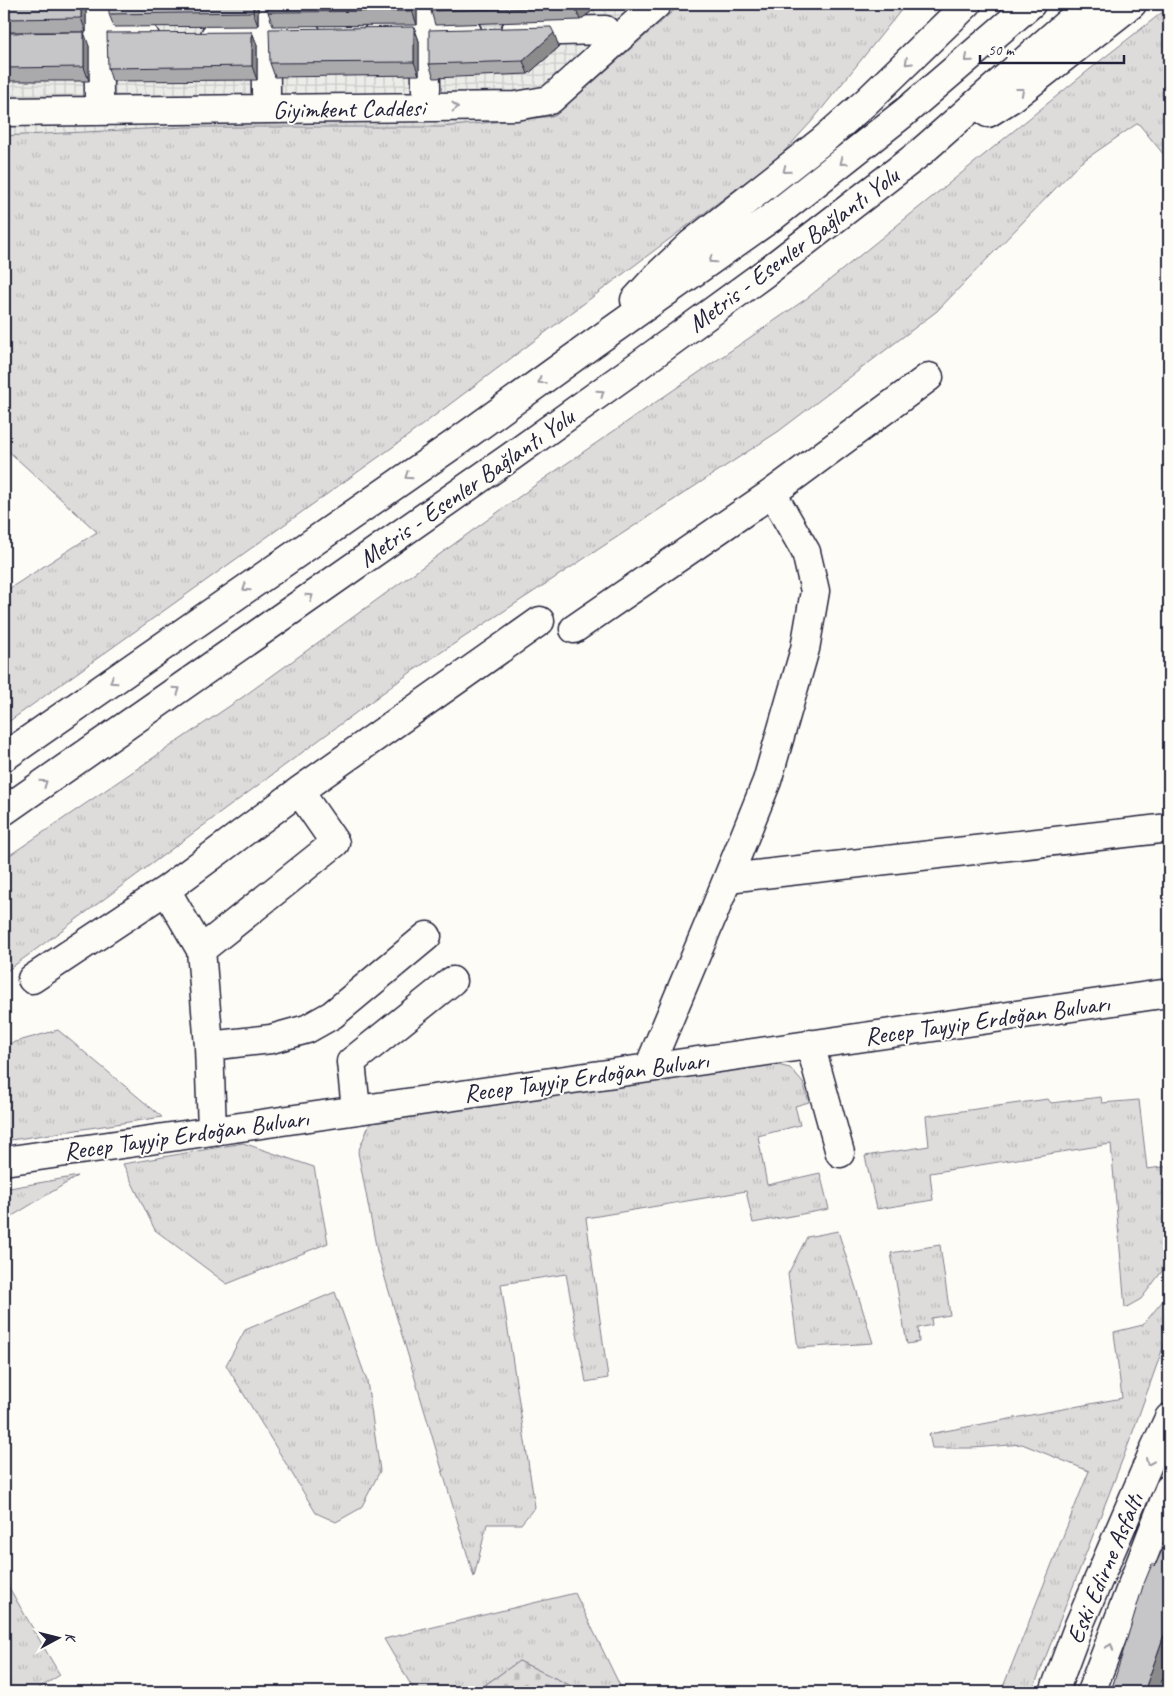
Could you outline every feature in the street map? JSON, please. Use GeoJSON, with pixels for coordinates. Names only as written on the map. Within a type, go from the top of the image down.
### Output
{"type":"FeatureCollection","features":[{"type":"Feature","properties":{"kind":"main road"},"geometry":{"type":"LineString","coordinates":[[98,4],[98,96]]}},
{"type":"Feature","properties":{"kind":"main road"},"geometry":{"type":"LineString","coordinates":[[265,4],[266,92]]}},
{"type":"Feature","properties":{"kind":"main road"},"geometry":{"type":"LineString","coordinates":[[425,4],[426,89]]}},
{"type":"Feature","properties":{"kind":"main road","name":"Giyimkent Caddesi"},"geometry":{"type":"LineString","coordinates":[[4,98],[520,87],[540,84],[560,72],[634,4]]}},
{"type":"Feature","properties":{"kind":"main road","name":"Giyimkent Caddesi"},"geometry":{"type":"LineString","coordinates":[[4,112],[516,106],[550,100],[656,4]]}},
{"type":"Feature","properties":{"kind":"main road"},"geometry":{"type":"LineString","coordinates":[[594,343],[658,275],[691,244],[822,142],[902,68],[967,4]]}},
{"type":"Feature","properties":{"kind":"main road"},"geometry":{"type":"LineString","coordinates":[[594,343],[783,210],[911,107],[1031,4]]}},
{"type":"Feature","properties":{"kind":"main road"},"geometry":{"type":"LineString","coordinates":[[920,153],[1089,4]]}},
{"type":"Feature","properties":{"kind":"main road"},"geometry":{"type":"LineString","coordinates":[[920,153],[971,125],[1012,98],[1132,4]]}},
{"type":"Feature","properties":{"kind":"main road"},"geometry":{"type":"LineString","coordinates":[[4,39],[605,30]]}},
{"type":"Feature","properties":{"kind":"main road","name":"Metris - Esenler Bağlantı Yolu"},"geometry":{"type":"LineString","coordinates":[[4,811],[639,366],[765,273],[920,153]]}},
{"type":"Feature","properties":{"kind":"main road","name":"Metris - Esenler Bağlantı Yolu"},"geometry":{"type":"LineString","coordinates":[[4,758],[457,442],[594,343]]}},
{"type":"Feature","properties":{"kind":"main road"},"geometry":{"type":"LineString","coordinates":[[574,629],[772,493],[929,377]]}},
{"type":"Feature","properties":{"kind":"main road"},"geometry":{"type":"LineString","coordinates":[[649,1067],[767,781],[805,649],[815,591],[806,552],[772,493]]}},
{"type":"Feature","properties":{"kind":"main road"},"geometry":{"type":"LineString","coordinates":[[32,980],[166,890],[299,791],[540,620]]}},
{"type":"Feature","properties":{"kind":"main road"},"geometry":{"type":"LineString","coordinates":[[201,950],[335,843],[299,791]]}},
{"type":"Feature","properties":{"kind":"main road"},"geometry":{"type":"LineString","coordinates":[[728,878],[1169,828]]}},
{"type":"Feature","properties":{"kind":"main road"},"geometry":{"type":"LineString","coordinates":[[166,890],[201,950],[209,1046],[212,1130]]}},
{"type":"Feature","properties":{"kind":"main road"},"geometry":{"type":"LineString","coordinates":[[209,1046],[271,1039],[307,1029],[332,1015],[427,936]]}},
{"type":"Feature","properties":{"kind":"main road"},"geometry":{"type":"LineString","coordinates":[[341,1117],[351,1062],[452,981]]}},
{"type":"Feature","properties":{"kind":"main road","name":"Recep Tayyip Erdoğan Bulvarı"},"geometry":{"type":"LineString","coordinates":[[4,1161],[212,1130],[341,1117],[649,1067],[1169,993]]}},
{"type":"Feature","properties":{"kind":"main road"},"geometry":{"type":"LineString","coordinates":[[810,1044],[840,1153]]}},
{"type":"Feature","properties":{"kind":"main road","name":"Eski Edirne Asfaltı"},"geometry":{"type":"LineString","coordinates":[[1054,1692],[1079,1625],[1169,1418]]}},
{"type":"Feature","properties":{"kind":"main road","name":"Eski Edirne Asfaltı"},"geometry":{"type":"LineString","coordinates":[[1091,1692],[1169,1489]]}},
{"type":"Feature","properties":{"kind":"main road"},"geometry":{"type":"LineString","coordinates":[[1108,1561],[1106,1571],[1107,1593],[1112,1600],[1117,1602],[1126,1601]]}},
{"type":"Feature","properties":{"kind":"shaded area"},"geometry":{"type":"Polygon","coordinates":[[[4,4],[681,4],[555,116],[442,127],[185,127],[4,136],[4,4]]]}},
{"type":"Feature","properties":{"kind":"green space"},"geometry":{"type":"Polygon","coordinates":[[[681,4],[906,4],[812,121],[780,156],[397,444],[4,725],[4,592],[97,532],[4,447],[4,136],[185,127],[442,127],[555,116],[681,4]]]}},
{"type":"Feature","properties":{"kind":"green space"},"geometry":{"type":"Polygon","coordinates":[[[1169,7],[1169,161],[1138,123],[1080,163],[937,311],[779,431],[411,672],[4,973],[4,859],[240,699],[541,481],[806,299],[1169,7]]]}},
{"type":"Feature","properties":{"kind":"green space"},"geometry":{"type":"Polygon","coordinates":[[[58,1030],[162,1117],[4,1141],[4,1045],[58,1030]]]}},
{"type":"Feature","properties":{"kind":"green space"},"geometry":{"type":"Polygon","coordinates":[[[769,1063],[790,1068],[803,1083],[809,1102],[795,1106],[800,1125],[758,1136],[767,1185],[820,1173],[829,1209],[753,1223],[746,1191],[586,1218],[608,1378],[586,1382],[566,1274],[501,1284],[535,1507],[521,1524],[487,1524],[474,1577],[377,1251],[358,1152],[370,1123],[769,1063]]]}},
{"type":"Feature","properties":{"kind":"green space"},"geometry":{"type":"Polygon","coordinates":[[[1101,1097],[1102,1103],[1139,1100],[1147,1169],[1169,1166],[1169,1262],[1141,1299],[1125,1308],[1111,1144],[930,1173],[933,1200],[877,1209],[865,1156],[929,1146],[926,1116],[1048,1099],[1051,1103],[1101,1097]]]}},
{"type":"Feature","properties":{"kind":"green space"},"geometry":{"type":"Polygon","coordinates":[[[243,1143],[314,1167],[328,1243],[227,1284],[155,1230],[123,1164],[243,1143]]]}},
{"type":"Feature","properties":{"kind":"green space"},"geometry":{"type":"Polygon","coordinates":[[[78,1176],[4,1221],[4,1189],[78,1176]]]}},
{"type":"Feature","properties":{"kind":"green space"},"geometry":{"type":"Polygon","coordinates":[[[838,1231],[873,1343],[798,1348],[788,1274],[807,1237],[838,1231]]]}},
{"type":"Feature","properties":{"kind":"green space"},"geometry":{"type":"Polygon","coordinates":[[[940,1245],[950,1315],[931,1318],[932,1325],[918,1328],[919,1342],[907,1344],[891,1253],[940,1245]]]}},
{"type":"Feature","properties":{"kind":"green space"},"geometry":{"type":"Polygon","coordinates":[[[335,1292],[367,1381],[380,1471],[361,1508],[336,1522],[316,1513],[226,1365],[245,1330],[335,1292]]]}},
{"type":"Feature","properties":{"kind":"green space"},"geometry":{"type":"Polygon","coordinates":[[[1169,1293],[1169,1336],[1165,1342],[1130,1440],[1032,1692],[1001,1692],[1089,1471],[1022,1444],[973,1448],[932,1448],[929,1434],[1122,1398],[1114,1332],[1143,1325],[1169,1293]]]}},
{"type":"Feature","properties":{"kind":"green space"},"geometry":{"type":"Polygon","coordinates":[[[4,1579],[60,1675],[33,1692],[4,1692],[4,1579]]]}},
{"type":"Feature","properties":{"kind":"green space"},"geometry":{"type":"Polygon","coordinates":[[[575,1593],[623,1692],[584,1692],[519,1661],[475,1692],[415,1692],[384,1639],[575,1593]]]}},
{"type":"Feature","properties":{"kind":"green space"},"geometry":{"type":"Polygon","coordinates":[[[519,1661],[584,1692],[475,1692],[519,1661]]]}},
{"type":"Feature","properties":{"kind":"building"},"geometry":{"type":"Polygon","coordinates":[[[4,4],[81,4],[81,18],[4,19],[4,4]]]}},
{"type":"Feature","properties":{"kind":"building"},"geometry":{"type":"Polygon","coordinates":[[[109,4],[253,4],[253,12],[109,14],[109,4]]]}},
{"type":"Feature","properties":{"kind":"building"},"geometry":{"type":"Polygon","coordinates":[[[268,4],[412,4],[412,11],[268,12],[268,4]]]}},
{"type":"Feature","properties":{"kind":"building"},"geometry":{"type":"Polygon","coordinates":[[[430,4],[579,4],[575,7],[431,11],[430,4]]]}},
{"type":"Feature","properties":{"kind":"building"},"geometry":{"type":"Polygon","coordinates":[[[414,27],[414,62],[270,63],[269,29],[414,27]]]}},
{"type":"Feature","properties":{"kind":"building"},"geometry":{"type":"Polygon","coordinates":[[[551,27],[554,33],[523,61],[429,64],[429,30],[551,27]]]}},
{"type":"Feature","properties":{"kind":"building"},"geometry":{"type":"Polygon","coordinates":[[[84,32],[84,67],[4,68],[4,33],[84,32]]]}},
{"type":"Feature","properties":{"kind":"building"},"geometry":{"type":"Polygon","coordinates":[[[252,32],[252,66],[108,68],[107,33],[252,32]]]}},
{"type":"Feature","properties":{"kind":"building"},"geometry":{"type":"Polygon","coordinates":[[[1169,1534],[1169,1636],[1164,1635],[1144,1692],[1112,1692],[1143,1586],[1152,1564],[1155,1566],[1169,1534]]]}},
{"type":"Feature","properties":{"kind":"building"},"geometry":{"type":"Polygon","coordinates":[[[1169,1673],[1169,1692],[1159,1692],[1169,1673]]]}}]}
